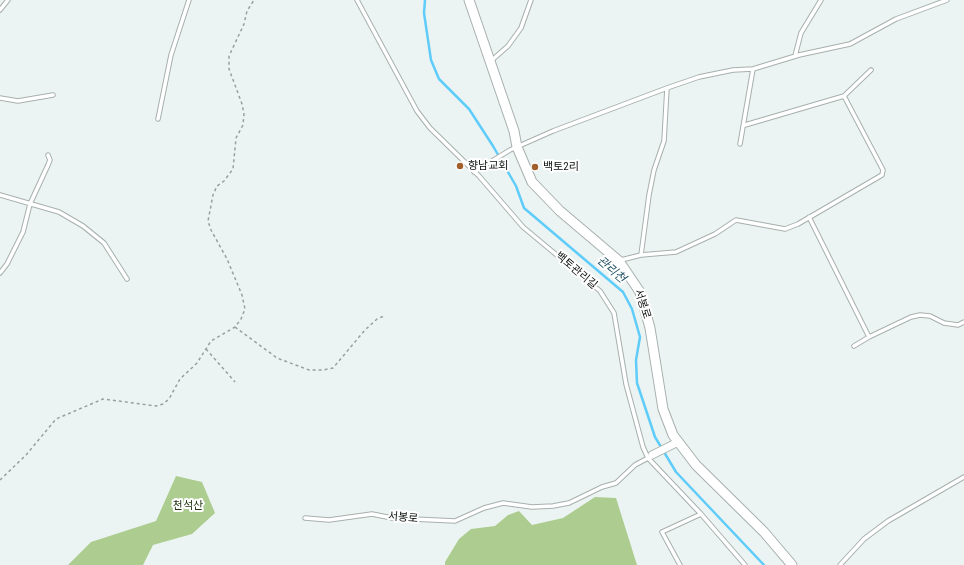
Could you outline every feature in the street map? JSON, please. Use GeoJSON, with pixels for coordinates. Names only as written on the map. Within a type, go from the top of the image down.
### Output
{"type":"FeatureCollection","features":[{"type":"Feature","properties":{"kind":"main road","name":"서봉로"},"geometry":{"type":"LineString","coordinates":[[469,0],[514,131],[514,149],[532,182],[544,197],[619,261],[640,292],[650,328],[663,409],[673,435],[696,465],[764,532],[792,565]]}},
{"type":"Feature","properties":{"kind":"street"},"geometry":{"type":"LineString","coordinates":[[650,456],[678,442]]}},
{"type":"Feature","properties":{"kind":"lane"},"geometry":{"type":"LineString","coordinates":[[0,10],[8,0]]}},
{"type":"Feature","properties":{"kind":"lane"},"geometry":{"type":"LineString","coordinates":[[158,119],[171,55],[188,0]]}},
{"type":"Feature","properties":{"kind":"lane","name":"백토관리길"},"geometry":{"type":"LineString","coordinates":[[357,0],[417,111],[430,128],[474,172],[523,227],[600,291],[614,312],[626,384],[643,447],[745,565]]}},
{"type":"Feature","properties":{"kind":"lane"},"geometry":{"type":"LineString","coordinates":[[490,62],[508,46],[521,28],[531,0]]}},
{"type":"Feature","properties":{"kind":"lane"},"geometry":{"type":"LineString","coordinates":[[796,56],[800,33],[821,0]]}},
{"type":"Feature","properties":{"kind":"lane"},"geometry":{"type":"LineString","coordinates":[[474,172],[493,159],[553,131],[667,88],[699,77],[733,70],[753,69],[796,56],[850,44],[896,19],[947,0]]}},
{"type":"Feature","properties":{"kind":"lane"},"geometry":{"type":"LineString","coordinates":[[740,144],[745,125],[753,69]]}},
{"type":"Feature","properties":{"kind":"lane"},"geometry":{"type":"LineString","coordinates":[[745,125],[844,96],[871,70]]}},
{"type":"Feature","properties":{"kind":"lane"},"geometry":{"type":"LineString","coordinates":[[641,255],[649,194],[654,170],[664,141],[667,88]]}},
{"type":"Feature","properties":{"kind":"lane"},"geometry":{"type":"LineString","coordinates":[[0,98],[18,101],[53,95]]}},
{"type":"Feature","properties":{"kind":"lane"},"geometry":{"type":"LineString","coordinates":[[619,261],[641,255],[676,252],[715,234],[736,220],[785,229],[882,175],[883,170],[844,96]]}},
{"type":"Feature","properties":{"kind":"lane"},"geometry":{"type":"LineString","coordinates":[[0,273],[7,264],[23,232],[30,204],[50,160],[48,155]]}},
{"type":"Feature","properties":{"kind":"lane"},"geometry":{"type":"LineString","coordinates":[[0,195],[59,212],[83,226],[104,243],[127,280]]}},
{"type":"Feature","properties":{"kind":"lane"},"geometry":{"type":"LineString","coordinates":[[809,217],[869,337]]}},
{"type":"Feature","properties":{"kind":"lane"},"geometry":{"type":"LineString","coordinates":[[854,346],[869,337],[911,317],[920,315],[930,316],[944,323],[958,325],[964,322]]}},
{"type":"Feature","properties":{"kind":"lane","name":"서봉로"},"geometry":{"type":"LineString","coordinates":[[305,518],[329,520],[372,514],[392,518],[455,521],[484,508],[503,502],[532,507],[553,506],[569,502],[602,487],[616,483],[635,465],[650,456]]}},
{"type":"Feature","properties":{"kind":"lane"},"geometry":{"type":"LineString","coordinates":[[840,565],[864,539],[888,521],[964,477]]}},
{"type":"Feature","properties":{"kind":"lane"},"geometry":{"type":"LineString","coordinates":[[680,565],[662,532],[701,514]]}},
{"type":"Feature","properties":{"kind":"path"},"geometry":{"type":"LineString","coordinates":[[0,480],[26,455],[56,419],[103,399],[156,406],[164,404],[169,399],[180,379],[197,363],[210,341],[234,327],[241,318],[245,309],[244,302],[228,259],[211,230],[208,221],[213,195],[217,186],[233,169],[236,138],[243,125],[244,114],[242,104],[229,69],[229,56],[244,24],[247,11],[254,0]]}},
{"type":"Feature","properties":{"kind":"path"},"geometry":{"type":"LineString","coordinates":[[234,327],[278,358],[309,370],[323,370],[333,368],[365,330],[384,316]]}},
{"type":"Feature","properties":{"kind":"path"},"geometry":{"type":"LineString","coordinates":[[206,349],[235,382]]}},
{"type":"Feature","properties":{"kind":"green space","name":"천석산"},"geometry":{"type":"Polygon","coordinates":[[[176,476],[202,482],[215,513],[192,534],[153,545],[143,565],[68,565],[91,542],[156,521],[176,476]]]}},
{"type":"Feature","properties":{"kind":"green space"},"geometry":{"type":"Polygon","coordinates":[[[595,497],[616,498],[637,565],[445,565],[445,562],[459,539],[471,529],[495,526],[508,515],[519,511],[532,525],[563,518],[595,497]]]}},
{"type":"Feature","properties":{"kind":"waterway","name":"관리천"},"geometry":{"type":"LineString","coordinates":[[425,0],[424,13],[431,60],[439,79],[469,109],[493,146],[516,186],[524,208],[623,292],[632,309],[640,337],[636,360],[637,383],[655,437],[676,472],[764,565]]}},
{"type":"Feature","properties":{"kind":"place","name":"향남교회"},"geometry":{"type":"Point","coordinates":[460,166]}},
{"type":"Feature","properties":{"kind":"place","name":"백토2리"},"geometry":{"type":"Point","coordinates":[535,167]}}]}
